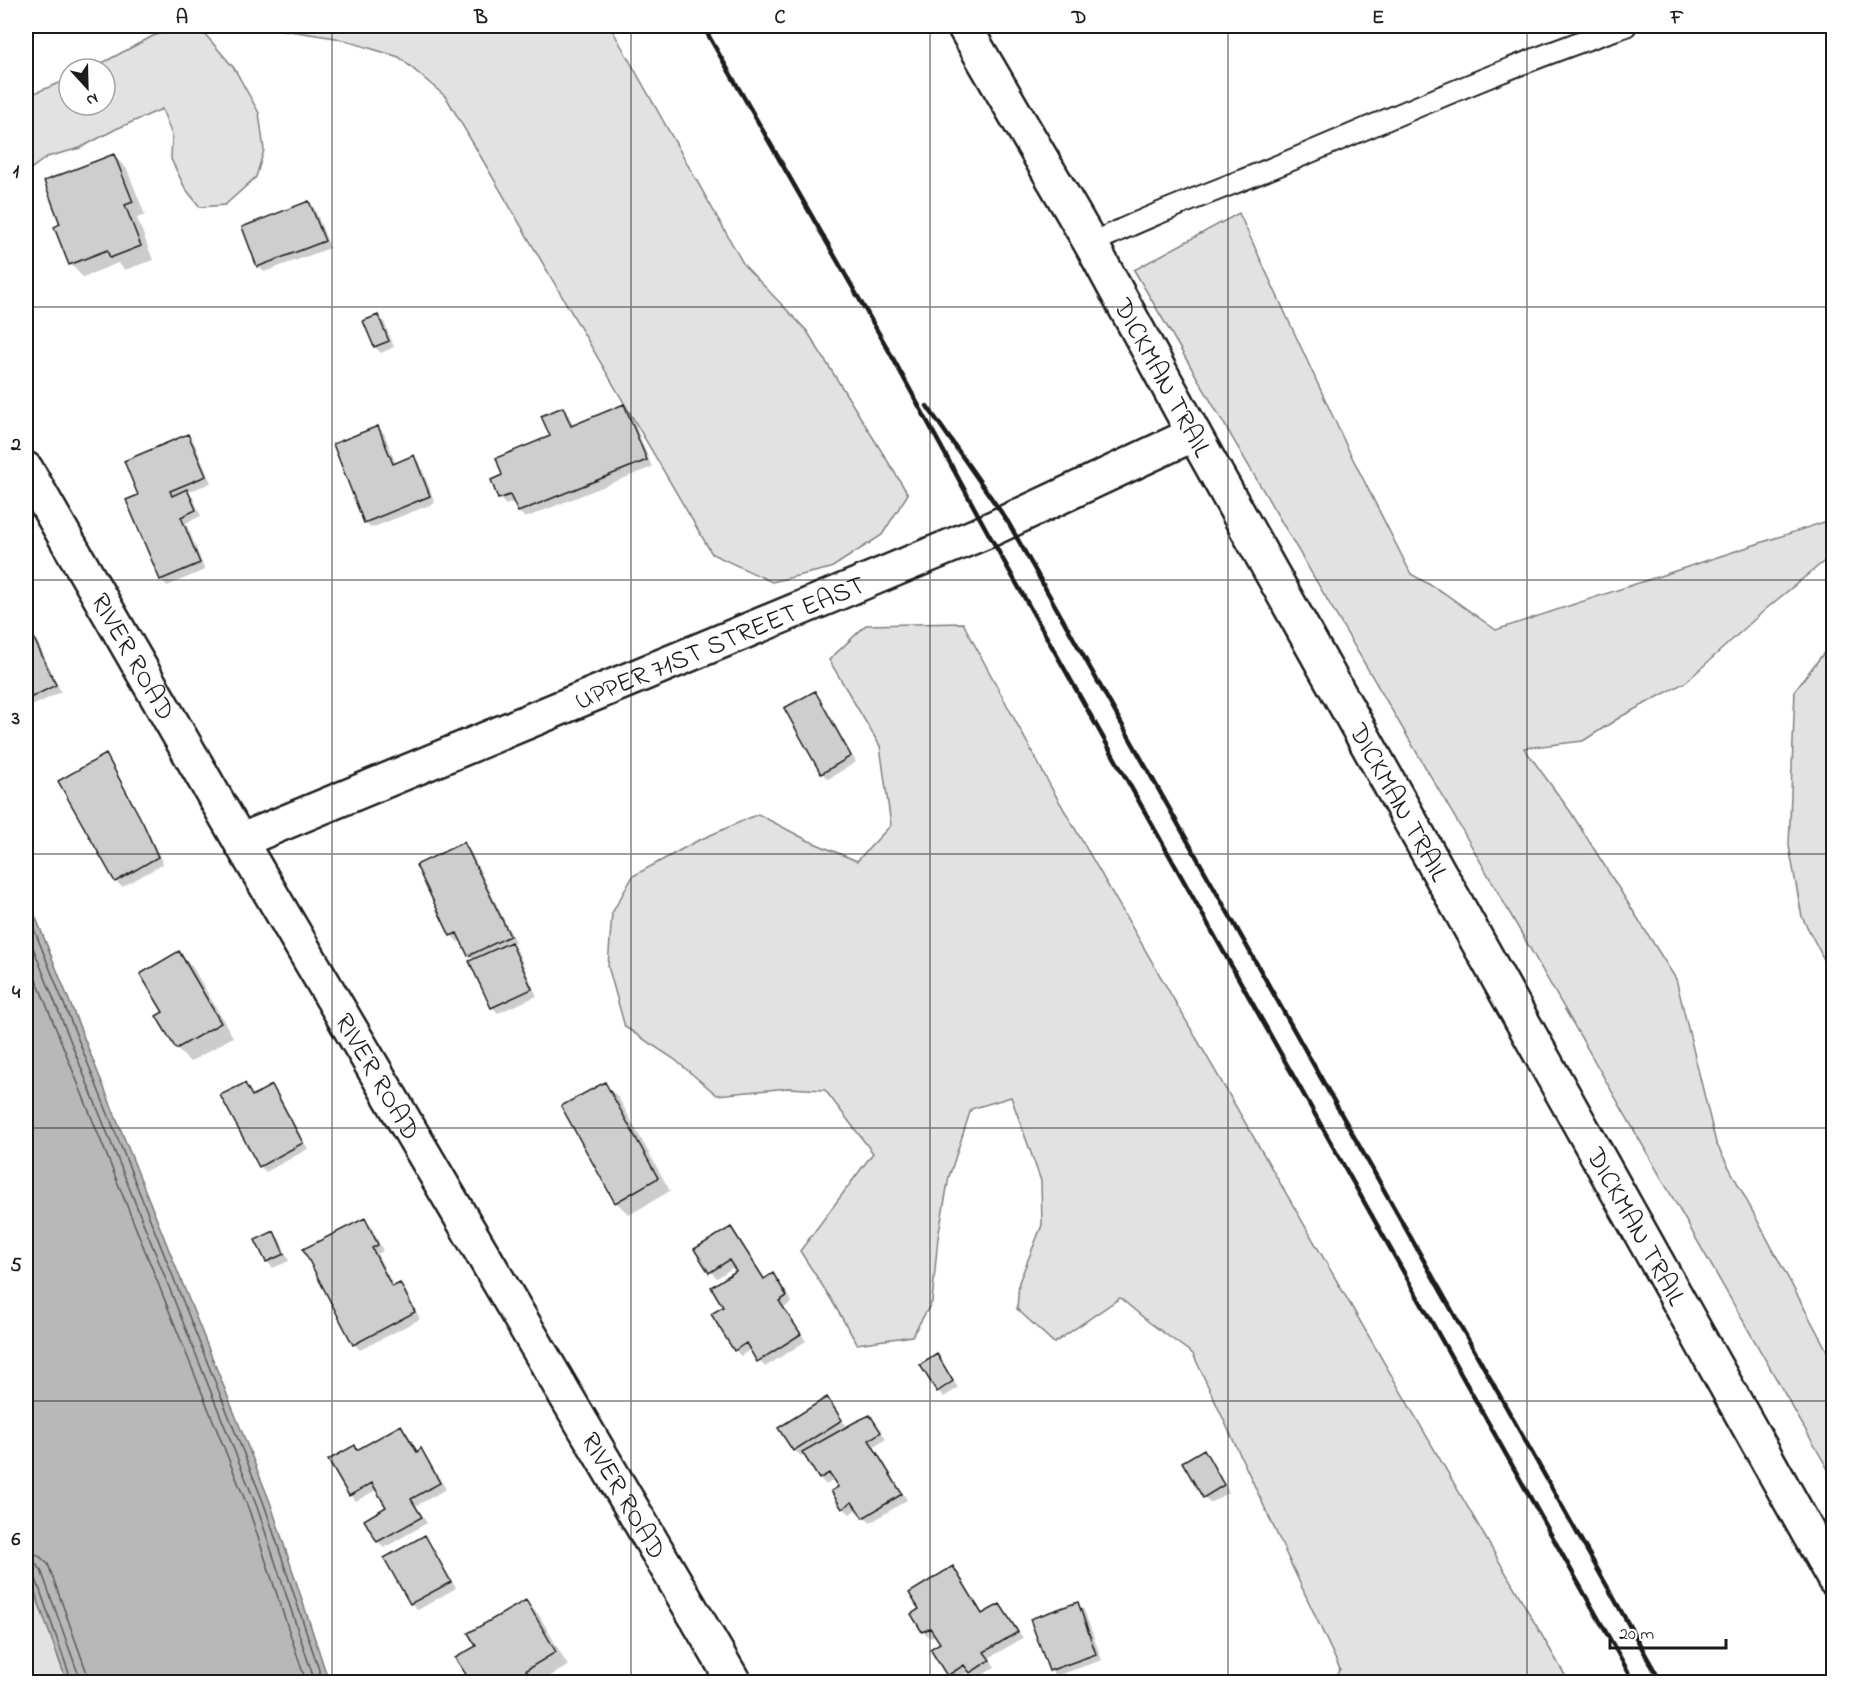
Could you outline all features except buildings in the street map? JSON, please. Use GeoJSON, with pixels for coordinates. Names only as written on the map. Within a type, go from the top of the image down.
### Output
{"type":"FeatureCollection","features":[{"type":"Feature","properties":{"kind":"street","name":"DICKMAN TRAIL"},"geometry":{"type":"LineString","coordinates":[[964,26],[1091,244],[1194,434],[1833,1579]]}},
{"type":"Feature","properties":{"kind":"street","name":"UPPER 71ST STREET EAST"},"geometry":{"type":"LineString","coordinates":[[240,841],[987,531],[1194,434]]}},
{"type":"Feature","properties":{"kind":"street","name":"RIVER ROAD"},"geometry":{"type":"LineString","coordinates":[[26,469],[240,841],[734,1683]]}},
{"type":"Feature","properties":{"kind":"lane"},"geometry":{"type":"LineString","coordinates":[[1091,244],[1134,222],[1254,176],[1559,48],[1626,26]]}},
{"type":"Feature","properties":{"kind":"shaded area"},"geometry":{"type":"Polygon","coordinates":[[[185,26],[198,26],[234,68],[259,113],[264,150],[256,177],[225,205],[200,207],[185,188],[171,159],[172,135],[162,109],[80,148],[47,157],[28,171],[26,198],[26,93],[37,92],[57,84],[57,117],[117,117],[117,57],[114,57],[153,36],[185,26]]]}},
{"type":"Feature","properties":{"kind":"shaded area"},"geometry":{"type":"Polygon","coordinates":[[[267,26],[610,26],[744,265],[807,331],[908,494],[882,535],[831,568],[772,582],[712,554],[446,97],[399,57],[336,38],[267,26]]]}},
{"type":"Feature","properties":{"kind":"shaded area"},"geometry":{"type":"Polygon","coordinates":[[[1239,213],[1347,447],[1411,574],[1444,593],[1496,630],[1833,519],[1833,554],[1767,608],[1686,682],[1622,716],[1583,741],[1524,748],[1570,811],[1676,979],[1716,1143],[1833,1362],[1833,1478],[1468,840],[1134,270],[1239,213]]]}},
{"type":"Feature","properties":{"kind":"shaded area"},"geometry":{"type":"Polygon","coordinates":[[[963,623],[1052,789],[1569,1682],[1331,1682],[1340,1669],[1193,1354],[1120,1298],[1054,1343],[1017,1309],[1019,1282],[1042,1225],[1041,1181],[1011,1097],[971,1109],[949,1177],[938,1238],[932,1302],[912,1336],[857,1344],[800,1251],[873,1153],[825,1090],[788,1088],[717,1095],[674,1059],[625,1027],[608,966],[612,913],[633,876],[695,842],[758,814],[807,840],[857,861],[891,825],[880,746],[829,660],[866,625],[963,623]]]}},
{"type":"Feature","properties":{"kind":"shaded area"},"geometry":{"type":"Polygon","coordinates":[[[1833,641],[1833,977],[1802,917],[1789,846],[1795,690],[1833,641]]]}},
{"type":"Feature","properties":{"kind":"shaded area"},"geometry":{"type":"Polygon","coordinates":[[[26,1567],[67,1682],[26,1682],[26,1567]]]}},
{"type":"Feature","properties":{"kind":"water"},"geometry":{"type":"Polygon","coordinates":[[[26,893],[270,1502],[329,1682],[67,1682],[26,1567],[26,893]]]}},
{"type":"Feature","properties":{"kind":"railway"},"geometry":{"type":"LineString","coordinates":[[703,26],[889,351],[987,531],[1634,1682]]}},
{"type":"Feature","properties":{"kind":"railway"},"geometry":{"type":"LineString","coordinates":[[927,406],[1008,522],[1661,1682]]}}]}
